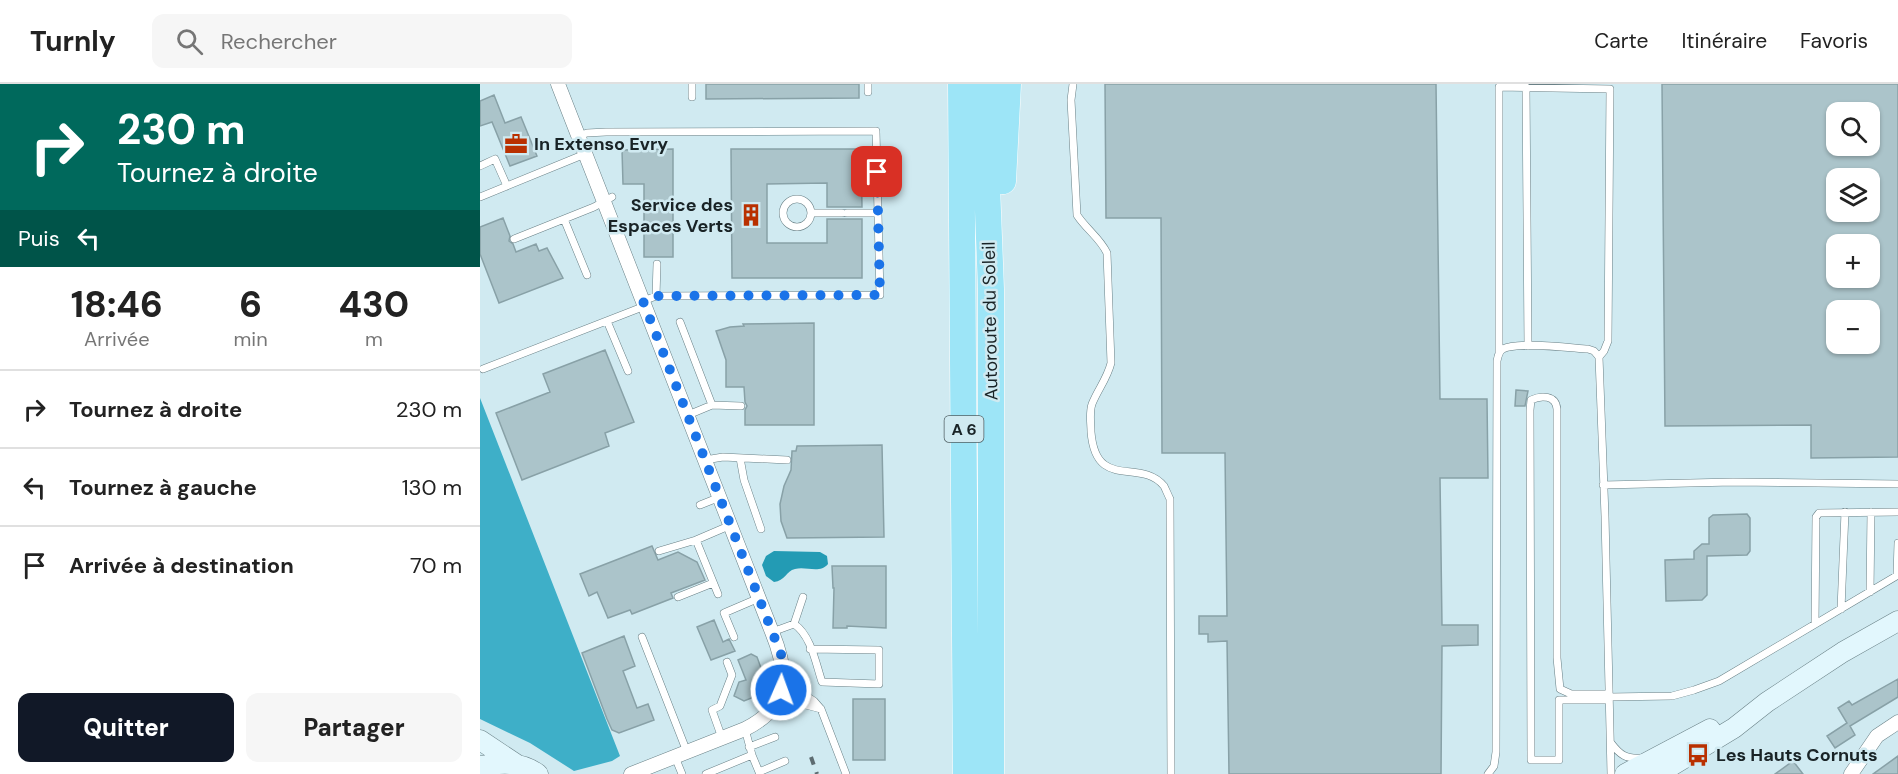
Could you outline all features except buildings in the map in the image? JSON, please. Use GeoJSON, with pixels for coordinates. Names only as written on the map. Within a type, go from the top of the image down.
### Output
{"type":"FeatureCollection","features":[{"type":"Feature","properties":{"kind":"highway","name":"Autoroute du Soleil"},"geometry":{"type":"LineString","coordinates":[[961,84],[966,774]]}},
{"type":"Feature","properties":{"kind":"highway","name":"Autoroute du Soleil"},"geometry":{"type":"LineString","coordinates":[[986,84],[991,289],[991,774]]}},
{"type":"Feature","properties":{"kind":"highway"},"geometry":{"type":"LineString","coordinates":[[991,289],[1003,184],[1008,84]]}},
{"type":"Feature","properties":{"kind":"street"},"geometry":{"type":"LineString","coordinates":[[558,84],[585,154],[596,169],[648,301],[688,415],[782,657],[784,672],[776,702],[759,722],[631,774]]}},
{"type":"Feature","properties":{"kind":"street"},"geometry":{"type":"LineString","coordinates":[[1658,774],[1734,728],[1767,702],[1843,652],[1898,621]]}},
{"type":"Feature","properties":{"kind":"street"},"geometry":{"type":"LineString","coordinates":[[1625,774],[1767,702]]}},
{"type":"Feature","properties":{"kind":"street"},"geometry":{"type":"LineString","coordinates":[[1851,774],[1877,736],[1898,722]]}},
{"type":"Feature","properties":{"kind":"street"},"geometry":{"type":"LineString","coordinates":[[480,740],[516,764]]}},
{"type":"Feature","properties":{"kind":"street"},"geometry":{"type":"LineString","coordinates":[[480,766],[499,763],[516,764],[531,768],[538,774]]}},
{"type":"Feature","properties":{"kind":"lane"},"geometry":{"type":"LineString","coordinates":[[692,84],[692,97]]}},
{"type":"Feature","properties":{"kind":"lane"},"geometry":{"type":"LineString","coordinates":[[868,84],[868,92]]}},
{"type":"Feature","properties":{"kind":"lane"},"geometry":{"type":"LineString","coordinates":[[1073,84],[1071,100],[1077,215],[1084,227],[1102,243],[1107,253],[1111,363],[1108,374],[1092,404],[1090,417],[1092,447],[1097,457],[1119,472],[1146,475],[1155,479],[1164,487],[1170,499],[1171,774]]}},
{"type":"Feature","properties":{"kind":"lane"},"geometry":{"type":"LineString","coordinates":[[1488,774],[1494,766],[1496,752],[1496,379],[1499,352],[1496,85],[1610,87],[1608,341],[1599,357]]}},
{"type":"Feature","properties":{"kind":"lane"},"geometry":{"type":"LineString","coordinates":[[1526,87],[1528,346]]}},
{"type":"Feature","properties":{"kind":"lane"},"geometry":{"type":"LineString","coordinates":[[483,369],[607,321],[648,301],[880,295],[876,131],[606,132],[578,136]]}},
{"type":"Feature","properties":{"kind":"lane"},"geometry":{"type":"LineString","coordinates":[[480,197],[585,154]]}},
{"type":"Feature","properties":{"kind":"lane"},"geometry":{"type":"LineString","coordinates":[[480,166],[495,159],[507,186]]}},
{"type":"Feature","properties":{"kind":"lane"},"geometry":{"type":"LineString","coordinates":[[514,239],[608,199]]}},
{"type":"Feature","properties":{"kind":"lane"},"geometry":{"type":"LineString","coordinates":[[799,199],[808,204],[811,213],[805,225],[796,227],[785,221],[782,213],[783,208],[790,201],[799,199]]}},
{"type":"Feature","properties":{"kind":"lane"},"geometry":{"type":"LineString","coordinates":[[811,213],[878,213]]}},
{"type":"Feature","properties":{"kind":"lane"},"geometry":{"type":"LineString","coordinates":[[564,219],[587,275]]}},
{"type":"Feature","properties":{"kind":"lane"},"geometry":{"type":"LineString","coordinates":[[648,301],[657,264]]}},
{"type":"Feature","properties":{"kind":"lane"},"geometry":{"type":"LineString","coordinates":[[607,321],[628,370]]}},
{"type":"Feature","properties":{"kind":"lane"},"geometry":{"type":"LineString","coordinates":[[680,322],[712,405]]}},
{"type":"Feature","properties":{"kind":"lane"},"geometry":{"type":"LineString","coordinates":[[1499,352],[1504,348],[1528,346],[1588,349],[1594,351],[1599,357],[1611,774]]}},
{"type":"Feature","properties":{"kind":"lane"},"geometry":{"type":"LineString","coordinates":[[1609,697],[1571,694],[1560,689],[1557,658],[1557,403],[1546,397],[1531,400],[1531,760],[1559,760],[1559,700],[1672,696],[1719,681],[1898,575],[1898,543]]}},
{"type":"Feature","properties":{"kind":"lane"},"geometry":{"type":"LineString","coordinates":[[688,415],[712,405],[741,406]]}},
{"type":"Feature","properties":{"kind":"lane"},"geometry":{"type":"LineString","coordinates":[[705,460],[723,457],[787,460]]}},
{"type":"Feature","properties":{"kind":"lane"},"geometry":{"type":"LineString","coordinates":[[740,458],[744,480],[761,529]]}},
{"type":"Feature","properties":{"kind":"lane"},"geometry":{"type":"LineString","coordinates":[[1604,485],[1732,482],[1898,484]]}},
{"type":"Feature","properties":{"kind":"lane"},"geometry":{"type":"LineString","coordinates":[[700,505],[720,497]]}},
{"type":"Feature","properties":{"kind":"lane"},"geometry":{"type":"LineString","coordinates":[[1841,609],[1845,512]]}},
{"type":"Feature","properties":{"kind":"lane"},"geometry":{"type":"LineString","coordinates":[[1870,512],[1870,592]]}},
{"type":"Feature","properties":{"kind":"lane"},"geometry":{"type":"LineString","coordinates":[[1815,624],[1816,517],[1819,513],[1898,512]]}},
{"type":"Feature","properties":{"kind":"lane"},"geometry":{"type":"LineString","coordinates":[[659,551],[696,540],[731,525]]}},
{"type":"Feature","properties":{"kind":"lane"},"geometry":{"type":"LineString","coordinates":[[696,540],[718,594]]}},
{"type":"Feature","properties":{"kind":"lane"},"geometry":{"type":"LineString","coordinates":[[678,597],[713,583]]}},
{"type":"Feature","properties":{"kind":"lane"},"geometry":{"type":"LineString","coordinates":[[794,624],[803,597]]}},
{"type":"Feature","properties":{"kind":"lane"},"geometry":{"type":"LineString","coordinates":[[734,637],[724,613],[759,598]]}},
{"type":"Feature","properties":{"kind":"lane"},"geometry":{"type":"LineString","coordinates":[[772,632],[794,624]]}},
{"type":"Feature","properties":{"kind":"lane"},"geometry":{"type":"LineString","coordinates":[[794,624],[805,636],[822,682],[879,684],[879,650],[810,649]]}},
{"type":"Feature","properties":{"kind":"lane"},"geometry":{"type":"LineString","coordinates":[[642,637],[681,754],[682,774]]}},
{"type":"Feature","properties":{"kind":"lane"},"geometry":{"type":"LineString","coordinates":[[722,738],[712,710],[720,706],[732,675],[727,662]]}},
{"type":"Feature","properties":{"kind":"lane"},"geometry":{"type":"LineString","coordinates":[[783,681],[814,701],[822,709],[846,774]]}},
{"type":"Feature","properties":{"kind":"lane"},"geometry":{"type":"LineString","coordinates":[[776,702],[802,704],[822,709]]}},
{"type":"Feature","properties":{"kind":"lane"},"geometry":{"type":"LineString","coordinates":[[745,729],[759,772],[785,761]]}},
{"type":"Feature","properties":{"kind":"lane"},"geometry":{"type":"LineString","coordinates":[[749,747],[775,737]]}},
{"type":"Feature","properties":{"kind":"lane"},"geometry":{"type":"LineString","coordinates":[[1611,742],[1620,754],[1631,759],[1645,758],[1675,748]]}},
{"type":"Feature","properties":{"kind":"lane"},"geometry":{"type":"LineString","coordinates":[[706,774],[752,755]]}},
{"type":"Feature","properties":{"kind":"shaded area"},"geometry":{"type":"Polygon","coordinates":[[[480,398],[620,756],[612,761],[574,771],[530,743],[480,719],[480,398]]]}},
{"type":"Feature","properties":{"kind":"shaded area"},"geometry":{"type":"Polygon","coordinates":[[[774,551],[820,552],[827,556],[828,564],[821,569],[795,569],[781,580],[774,582],[766,576],[762,565],[766,556],[774,551]]]}},
{"type":"Feature","properties":{"kind":"railway"},"geometry":{"type":"LineString","coordinates":[[811,757],[817,774]]}},
{"type":"Feature","properties":{"kind":"place","name":"In Extenso Evry"},"geometry":{"type":"Point","coordinates":[516,144]}},
{"type":"Feature","properties":{"kind":"place","name":"Service des Espaces Verts"},"geometry":{"type":"Point","coordinates":[751,215]}},
{"type":"Feature","properties":{"kind":"place","name":"Les Hauts Cornuts"},"geometry":{"type":"Point","coordinates":[1698,755]}},
{"type":"Feature","properties":{"kind":"route"},"geometry":{"type":"LineString","coordinates":[[781,690],[784,672],[782,657],[643,301],[656,296],[880,295],[877,172]]}}]}
